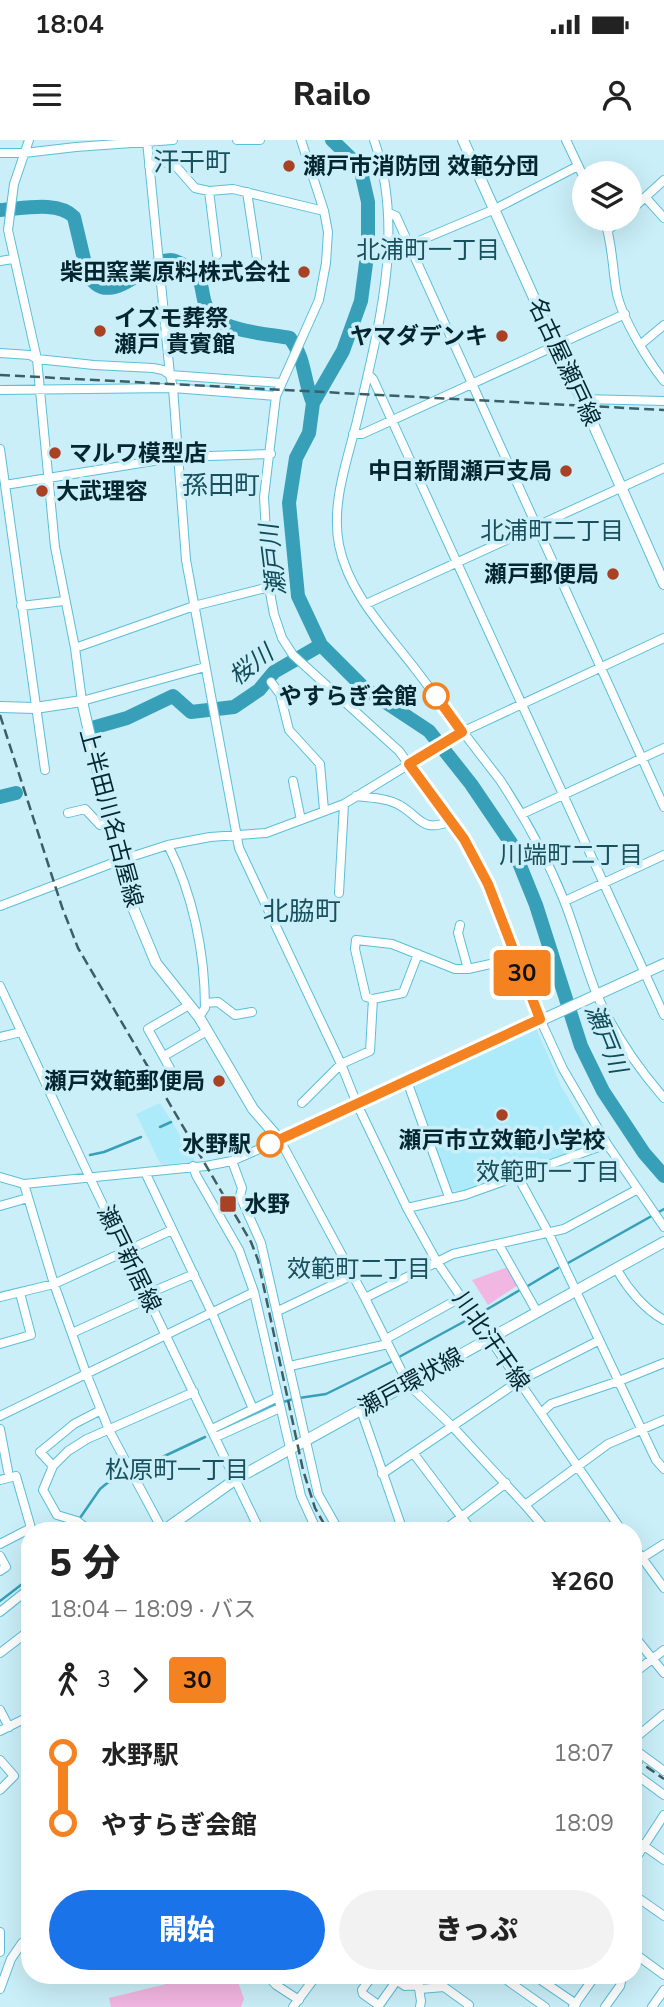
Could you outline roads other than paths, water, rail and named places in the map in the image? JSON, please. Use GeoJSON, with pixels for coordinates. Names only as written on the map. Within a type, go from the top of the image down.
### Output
{"type":"FeatureCollection","features":[{"type":"Feature","properties":{"kind":"main road","name":"名古屋瀬戸線"},"geometry":{"type":"LineString","coordinates":[[463,140],[664,584]]}},
{"type":"Feature","properties":{"kind":"main road","name":"上半田川名古屋線"},"geometry":{"type":"LineString","coordinates":[[0,707],[35,708],[82,701],[124,886],[156,963],[199,1017],[253,1109],[280,1140]]}},
{"type":"Feature","properties":{"kind":"main road"},"geometry":{"type":"LineString","coordinates":[[280,1140],[664,964]]}},
{"type":"Feature","properties":{"kind":"main road","name":"瀬戸環状線"},"geometry":{"type":"LineString","coordinates":[[176,1522],[236,1479],[664,1242]]}},
{"type":"Feature","properties":{"kind":"street"},"geometry":{"type":"LineString","coordinates":[[29,140],[10,205],[8,230],[37,359],[55,547],[75,648],[82,701],[205,667]]}},
{"type":"Feature","properties":{"kind":"street"},"geometry":{"type":"LineString","coordinates":[[0,153],[24,153],[73,143],[173,140]]}},
{"type":"Feature","properties":{"kind":"street"},"geometry":{"type":"LineString","coordinates":[[237,140],[260,140]]}},
{"type":"Feature","properties":{"kind":"street"},"geometry":{"type":"LineString","coordinates":[[301,140],[328,232],[319,300],[276,396],[264,497],[269,587],[278,626],[293,655],[308,671],[399,751],[464,839],[488,884],[540,1019],[573,1089],[664,1227]]}},
{"type":"Feature","properties":{"kind":"street"},"geometry":{"type":"LineString","coordinates":[[373,140],[380,156],[389,213],[388,254],[368,374],[340,493],[337,523],[339,545],[346,566],[366,604],[460,733],[500,779],[522,814],[543,851],[565,901],[597,995],[636,1066],[664,1098]]}},
{"type":"Feature","properties":{"kind":"street"},"geometry":{"type":"LineString","coordinates":[[566,140],[576,161]]}},
{"type":"Feature","properties":{"kind":"street","name":"川北汗干線"},"geometry":{"type":"LineString","coordinates":[[146,141],[173,388],[186,560],[239,848],[341,1064],[357,1104],[407,1208],[437,1262],[616,1522]]}},
{"type":"Feature","properties":{"kind":"street"},"geometry":{"type":"LineString","coordinates":[[149,166],[156,161],[174,164],[195,188],[209,191],[233,189],[324,211]]}},
{"type":"Feature","properties":{"kind":"street"},"geometry":{"type":"LineString","coordinates":[[388,254],[495,209],[572,169]]}},
{"type":"Feature","properties":{"kind":"street"},"geometry":{"type":"LineString","coordinates":[[642,201],[664,180]]}},
{"type":"Feature","properties":{"kind":"street"},"geometry":{"type":"LineString","coordinates":[[209,191],[217,256]]}},
{"type":"Feature","properties":{"kind":"street"},"geometry":{"type":"LineString","coordinates":[[247,192],[257,258]]}},
{"type":"Feature","properties":{"kind":"street"},"geometry":{"type":"LineString","coordinates":[[646,198],[664,218]]}},
{"type":"Feature","properties":{"kind":"street"},"geometry":{"type":"LineString","coordinates":[[389,213],[396,216],[664,807]]}},
{"type":"Feature","properties":{"kind":"street"},"geometry":{"type":"LineString","coordinates":[[608,231],[617,294],[647,359],[664,381]]}},
{"type":"Feature","properties":{"kind":"street"},"geometry":{"type":"LineString","coordinates":[[0,261],[13,259]]}},
{"type":"Feature","properties":{"kind":"street"},"geometry":{"type":"LineString","coordinates":[[353,434],[362,434],[625,314]]}},
{"type":"Feature","properties":{"kind":"street"},"geometry":{"type":"LineString","coordinates":[[640,345],[664,324]]}},
{"type":"Feature","properties":{"kind":"street"},"geometry":{"type":"LineString","coordinates":[[0,353],[94,365],[153,368],[170,375],[281,383]]}},
{"type":"Feature","properties":{"kind":"street"},"geometry":{"type":"LineString","coordinates":[[368,374],[373,379],[392,420],[664,1015]]}},
{"type":"Feature","properties":{"kind":"street"},"geometry":{"type":"LineString","coordinates":[[0,390],[173,388],[276,396]]}},
{"type":"Feature","properties":{"kind":"street"},"geometry":{"type":"LineString","coordinates":[[582,399],[664,401]]}},
{"type":"Feature","properties":{"kind":"street"},"geometry":{"type":"LineString","coordinates":[[0,449],[45,770]]}},
{"type":"Feature","properties":{"kind":"street"},"geometry":{"type":"LineString","coordinates":[[5,485],[178,457],[271,454]]}},
{"type":"Feature","properties":{"kind":"street"},"geometry":{"type":"LineString","coordinates":[[366,604],[664,468]]}},
{"type":"Feature","properties":{"kind":"street"},"geometry":{"type":"LineString","coordinates":[[75,648],[194,606],[269,587]]}},
{"type":"Feature","properties":{"kind":"street"},"geometry":{"type":"LineString","coordinates":[[21,606],[64,601]]}},
{"type":"Feature","properties":{"kind":"street"},"geometry":{"type":"LineString","coordinates":[[0,906],[168,845],[210,837],[266,833],[344,804],[460,733],[664,638]]}},
{"type":"Feature","properties":{"kind":"street"},"geometry":{"type":"LineString","coordinates":[[271,682],[280,694],[289,730],[320,764],[324,810]]}},
{"type":"Feature","properties":{"kind":"street"},"geometry":{"type":"LineString","coordinates":[[522,814],[664,748]]}},
{"type":"Feature","properties":{"kind":"street"},"geometry":{"type":"LineString","coordinates":[[293,781],[301,820]]}},
{"type":"Feature","properties":{"kind":"street"},"geometry":{"type":"LineString","coordinates":[[356,796],[388,800],[402,806],[421,823],[442,825],[451,821]]}},
{"type":"Feature","properties":{"kind":"street"},"geometry":{"type":"LineString","coordinates":[[339,893],[344,804]]}},
{"type":"Feature","properties":{"kind":"street"},"geometry":{"type":"LineString","coordinates":[[68,813],[85,809],[100,825],[109,824]]}},
{"type":"Feature","properties":{"kind":"street"},"geometry":{"type":"LineString","coordinates":[[168,845],[177,863],[199,938],[205,1003],[199,1017]]}},
{"type":"Feature","properties":{"kind":"street"},"geometry":{"type":"LineString","coordinates":[[565,901],[664,855]]}},
{"type":"Feature","properties":{"kind":"street"},"geometry":{"type":"LineString","coordinates":[[460,925],[458,933],[468,969]]}},
{"type":"Feature","properties":{"kind":"street"},"geometry":{"type":"LineString","coordinates":[[418,954],[402,993],[373,999],[366,997],[355,949],[356,940],[391,944],[418,954],[455,969],[468,969],[517,958]]}},
{"type":"Feature","properties":{"kind":"street","name":"瀬戸新居線"},"geometry":{"type":"LineString","coordinates":[[0,986],[256,1522]]}},
{"type":"Feature","properties":{"kind":"street"},"geometry":{"type":"LineString","coordinates":[[302,1103],[341,1064],[370,1051],[373,999]]}},
{"type":"Feature","properties":{"kind":"street"},"geometry":{"type":"LineString","coordinates":[[205,1003],[218,1002],[235,1015],[252,1012]]}},
{"type":"Feature","properties":{"kind":"street"},"geometry":{"type":"LineString","coordinates":[[177,1081],[148,1029],[190,1005]]}},
{"type":"Feature","properties":{"kind":"street"},"geometry":{"type":"LineString","coordinates":[[164,1056],[207,1031]]}},
{"type":"Feature","properties":{"kind":"street"},"geometry":{"type":"LineString","coordinates":[[0,1037],[21,1032]]}},
{"type":"Feature","properties":{"kind":"street"},"geometry":{"type":"LineString","coordinates":[[407,1081],[449,1198]]}},
{"type":"Feature","properties":{"kind":"street"},"geometry":{"type":"LineString","coordinates":[[0,1177],[24,1184],[202,1166],[232,1161],[280,1140],[408,1384],[452,1426],[539,1522]]}},
{"type":"Feature","properties":{"kind":"street"},"geometry":{"type":"LineString","coordinates":[[407,1208],[465,1195],[607,1144]]}},
{"type":"Feature","properties":{"kind":"street"},"geometry":{"type":"LineString","coordinates":[[232,1161],[242,1188],[240,1196],[261,1243],[318,1494],[334,1522]]}},
{"type":"Feature","properties":{"kind":"street"},"geometry":{"type":"LineString","coordinates":[[193,1166],[239,1251],[254,1292],[289,1451],[301,1496],[313,1522]]}},
{"type":"Feature","properties":{"kind":"street"},"geometry":{"type":"LineString","coordinates":[[145,1171],[212,1313],[253,1409]]}},
{"type":"Feature","properties":{"kind":"street"},"geometry":{"type":"LineString","coordinates":[[518,1177],[548,1232],[656,1460],[664,1469]]}},
{"type":"Feature","properties":{"kind":"street"},"geometry":{"type":"LineString","coordinates":[[24,1184],[54,1284],[86,1373],[109,1430],[158,1522]]}},
{"type":"Feature","properties":{"kind":"street"},"geometry":{"type":"LineString","coordinates":[[365,1298],[453,1254],[564,1229],[638,1189]]}},
{"type":"Feature","properties":{"kind":"street"},"geometry":{"type":"LineString","coordinates":[[0,1206],[28,1198]]}},
{"type":"Feature","properties":{"kind":"street"},"geometry":{"type":"LineString","coordinates":[[0,1297],[54,1284],[172,1230]]}},
{"type":"Feature","properties":{"kind":"street"},"geometry":{"type":"LineString","coordinates":[[499,1245],[537,1312]]}},
{"type":"Feature","properties":{"kind":"street"},"geometry":{"type":"LineString","coordinates":[[616,1268],[652,1313],[664,1320]]}},
{"type":"Feature","properties":{"kind":"street"},"geometry":{"type":"LineString","coordinates":[[72,1333],[194,1274]]}},
{"type":"Feature","properties":{"kind":"street"},"geometry":{"type":"LineString","coordinates":[[278,1311],[353,1275]]}},
{"type":"Feature","properties":{"kind":"street"},"geometry":{"type":"LineString","coordinates":[[0,1416],[254,1292]]}},
{"type":"Feature","properties":{"kind":"street"},"geometry":{"type":"LineString","coordinates":[[0,1344],[30,1335],[20,1293]]}},
{"type":"Feature","properties":{"kind":"street"},"geometry":{"type":"LineString","coordinates":[[290,1366],[387,1342],[460,1298]]}},
{"type":"Feature","properties":{"kind":"street"},"geometry":{"type":"LineString","coordinates":[[382,1474],[519,1381],[598,1341]]}},
{"type":"Feature","properties":{"kind":"street"},"geometry":{"type":"LineString","coordinates":[[541,1413],[551,1404],[664,1363]]}},
{"type":"Feature","properties":{"kind":"street"},"geometry":{"type":"LineString","coordinates":[[76,1522],[57,1515],[43,1490],[53,1466],[68,1451],[194,1392]]}},
{"type":"Feature","properties":{"kind":"street"},"geometry":{"type":"LineString","coordinates":[[214,1433],[253,1409],[279,1402]]}},
{"type":"Feature","properties":{"kind":"street"},"geometry":{"type":"LineString","coordinates":[[214,1433],[279,1402]]}},
{"type":"Feature","properties":{"kind":"street"},"geometry":{"type":"LineString","coordinates":[[53,1466],[40,1452],[74,1424],[101,1410]]}},
{"type":"Feature","properties":{"kind":"street"},"geometry":{"type":"LineString","coordinates":[[361,1410],[400,1522]]}},
{"type":"Feature","properties":{"kind":"street"},"geometry":{"type":"LineString","coordinates":[[525,1505],[608,1444],[664,1420]]}},
{"type":"Feature","properties":{"kind":"street"},"geometry":{"type":"LineString","coordinates":[[0,1429],[8,1471]]}},
{"type":"Feature","properties":{"kind":"street"},"geometry":{"type":"LineString","coordinates":[[414,1454],[466,1522]]}},
{"type":"Feature","properties":{"kind":"street"},"geometry":{"type":"LineString","coordinates":[[0,1480],[16,1476],[29,1522]]}},
{"type":"Feature","properties":{"kind":"street"},"geometry":{"type":"LineString","coordinates":[[455,1522],[506,1483]]}},
{"type":"Feature","properties":{"kind":"street"},"geometry":{"type":"LineString","coordinates":[[0,1544],[21,1533]]}},
{"type":"Feature","properties":{"kind":"street"},"geometry":{"type":"LineString","coordinates":[[642,1557],[664,1544]]}},
{"type":"Feature","properties":{"kind":"street"},"geometry":{"type":"LineString","coordinates":[[0,1556],[6,1567],[0,1571]]}},
{"type":"Feature","properties":{"kind":"street"},"geometry":{"type":"LineString","coordinates":[[642,1565],[664,1588]]}},
{"type":"Feature","properties":{"kind":"street"},"geometry":{"type":"LineString","coordinates":[[0,1612],[21,1595]]}},
{"type":"Feature","properties":{"kind":"street"},"geometry":{"type":"LineString","coordinates":[[0,1653],[21,1637]]}},
{"type":"Feature","properties":{"kind":"street"},"geometry":{"type":"LineString","coordinates":[[642,1646],[664,1673]]}},
{"type":"Feature","properties":{"kind":"street"},"geometry":{"type":"LineString","coordinates":[[642,1667],[664,1650]]}},
{"type":"Feature","properties":{"kind":"street"},"geometry":{"type":"LineString","coordinates":[[0,1710],[4,1729],[21,1720]]}},
{"type":"Feature","properties":{"kind":"street"},"geometry":{"type":"LineString","coordinates":[[642,1732],[664,1714]]}},
{"type":"Feature","properties":{"kind":"street"},"geometry":{"type":"LineString","coordinates":[[642,1755],[664,1771]]}},
{"type":"Feature","properties":{"kind":"street"},"geometry":{"type":"LineString","coordinates":[[0,1760],[14,1776],[0,1790]]}},
{"type":"Feature","properties":{"kind":"street"},"geometry":{"type":"LineString","coordinates":[[642,1779],[664,1795]]}},
{"type":"Feature","properties":{"kind":"street"},"geometry":{"type":"LineString","coordinates":[[664,1815],[643,1846],[664,1860]]}},
{"type":"Feature","properties":{"kind":"street"},"geometry":{"type":"LineString","coordinates":[[642,1901],[664,1916]]}},
{"type":"Feature","properties":{"kind":"street"},"geometry":{"type":"LineString","coordinates":[[0,1932],[0,1954],[11,1959]]}},
{"type":"Feature","properties":{"kind":"street"},"geometry":{"type":"LineString","coordinates":[[0,1989],[11,1959],[21,1944]]}},
{"type":"Feature","properties":{"kind":"street"},"geometry":{"type":"LineString","coordinates":[[642,1959],[664,1975]]}},
{"type":"Feature","properties":{"kind":"street"},"geometry":{"type":"LineString","coordinates":[[275,1984],[296,2003],[310,1984]]}},
{"type":"Feature","properties":{"kind":"street"},"geometry":{"type":"LineString","coordinates":[[366,1984],[362,1990],[363,1994],[377,2004],[380,2004],[390,1984]]}},
{"type":"Feature","properties":{"kind":"street"},"geometry":{"type":"LineString","coordinates":[[419,1984],[420,2007]]}},
{"type":"Feature","properties":{"kind":"street"},"geometry":{"type":"LineString","coordinates":[[425,1984],[444,1987],[469,2005],[468,2007]]}},
{"type":"Feature","properties":{"kind":"street"},"geometry":{"type":"LineString","coordinates":[[512,1984],[545,2007]]}},
{"type":"Feature","properties":{"kind":"street"},"geometry":{"type":"LineString","coordinates":[[545,1984],[574,2006],[590,1984]]}},
{"type":"Feature","properties":{"kind":"street"},"geometry":{"type":"LineString","coordinates":[[606,2007],[620,1984]]}},
{"type":"Feature","properties":{"kind":"street"},"geometry":{"type":"LineString","coordinates":[[652,2007],[664,1990]]}},
{"type":"Feature","properties":{"kind":"waterway","name":"瀬戸川"},"geometry":{"type":"LineString","coordinates":[[332,140],[360,167],[368,202],[368,248],[361,301],[343,351],[313,403],[309,433],[296,458],[289,503],[298,596],[321,645],[364,688],[429,731],[471,784],[511,843],[536,905],[581,1046],[603,1091],[644,1153],[664,1176]]}},
{"type":"Feature","properties":{"kind":"waterway"},"geometry":{"type":"LineString","coordinates":[[0,210],[49,207],[74,217],[87,272],[96,284],[105,288],[127,281],[161,262],[173,260],[186,266],[198,277],[208,310],[220,321],[238,329],[290,338],[302,362],[313,403]]}},
{"type":"Feature","properties":{"kind":"waterway","name":"桜川"},"geometry":{"type":"LineString","coordinates":[[92,728],[127,718],[173,696],[191,712],[234,707],[259,690],[274,672],[321,645]]}},
{"type":"Feature","properties":{"kind":"waterway","name":"桜川"},"geometry":{"type":"LineString","coordinates":[[0,797],[16,793]]}},
{"type":"Feature","properties":{"kind":"waterway"},"geometry":{"type":"LineString","coordinates":[[160,1127],[171,1122]]}},
{"type":"Feature","properties":{"kind":"waterway"},"geometry":{"type":"LineString","coordinates":[[90,1155],[141,1137]]}},
{"type":"Feature","properties":{"kind":"waterway"},"geometry":{"type":"LineString","coordinates":[[568,1263],[664,1209]]}},
{"type":"Feature","properties":{"kind":"waterway"},"geometry":{"type":"LineString","coordinates":[[526,1287],[558,1268]]}},
{"type":"Feature","properties":{"kind":"waterway"},"geometry":{"type":"LineString","coordinates":[[479,1314],[520,1290]]}},
{"type":"Feature","properties":{"kind":"waterway"},"geometry":{"type":"LineString","coordinates":[[399,1357],[467,1320]]}},
{"type":"Feature","properties":{"kind":"waterway"},"geometry":{"type":"LineString","coordinates":[[299,1398],[326,1394],[391,1362]]}},
{"type":"Feature","properties":{"kind":"waterway"},"geometry":{"type":"LineString","coordinates":[[222,1429],[270,1406],[293,1399]]}},
{"type":"Feature","properties":{"kind":"waterway"},"geometry":{"type":"LineString","coordinates":[[137,1469],[205,1437]]}},
{"type":"Feature","properties":{"kind":"waterway"},"geometry":{"type":"LineString","coordinates":[[77,1522],[100,1489],[127,1473]]}},
{"type":"Feature","properties":{"kind":"waterway"},"geometry":{"type":"LineString","coordinates":[[0,1601],[21,1585]]}},
{"type":"Feature","properties":{"kind":"railway"},"geometry":{"type":"LineString","coordinates":[[0,375],[664,410]]}},
{"type":"Feature","properties":{"kind":"railway"},"geometry":{"type":"LineString","coordinates":[[0,715],[62,907],[78,948],[251,1242],[258,1260],[303,1470],[315,1508],[323,1522]]}},
{"type":"Feature","properties":{"kind":"railway"},"geometry":{"type":"LineString","coordinates":[[642,1764],[664,1779]]}},
{"type":"Feature","properties":{"kind":"place","name":"瀬戸市消防団 效範分団"},"geometry":{"type":"Point","coordinates":[289,166]}},
{"type":"Feature","properties":{"kind":"place","name":"柴田窯業原料株式会社"},"geometry":{"type":"Point","coordinates":[304,272]}},
{"type":"Feature","properties":{"kind":"place","name":"イズモ葬祭 瀬戸 貴賓館"},"geometry":{"type":"Point","coordinates":[100,331]}},
{"type":"Feature","properties":{"kind":"place","name":"ヤマダデンキ"},"geometry":{"type":"Point","coordinates":[502,336]}},
{"type":"Feature","properties":{"kind":"place","name":"マルワ模型店"},"geometry":{"type":"Point","coordinates":[55,453]}},
{"type":"Feature","properties":{"kind":"place","name":"中日新聞瀬戸支局"},"geometry":{"type":"Point","coordinates":[566,471]}},
{"type":"Feature","properties":{"kind":"place","name":"大武理容"},"geometry":{"type":"Point","coordinates":[42,491]}},
{"type":"Feature","properties":{"kind":"place","name":"瀬戸郵便局"},"geometry":{"type":"Point","coordinates":[613,574]}},
{"type":"Feature","properties":{"kind":"place","name":"やすらぎ会館"},"geometry":{"type":"Point","coordinates":[436,696]}},
{"type":"Feature","properties":{"kind":"place","name":"瀬戸效範郵便局"},"geometry":{"type":"Point","coordinates":[219,1081]}},
{"type":"Feature","properties":{"kind":"place","name":"瀬戸市立效範小学校"},"geometry":{"type":"Point","coordinates":[502,1115]}},
{"type":"Feature","properties":{"kind":"place","name":"水野駅"},"geometry":{"type":"Point","coordinates":[270,1144]}},
{"type":"Feature","properties":{"kind":"place","name":"水野"},"geometry":{"type":"Point","coordinates":[228,1204]}},
{"type":"Feature","properties":{"kind":"district","name":"汗干町"},"geometry":{"type":"Point","coordinates":[192,162]}},
{"type":"Feature","properties":{"kind":"district","name":"北浦町一丁目"},"geometry":{"type":"Point","coordinates":[428,250]}},
{"type":"Feature","properties":{"kind":"district","name":"孫田町"},"geometry":{"type":"Point","coordinates":[221,485]}},
{"type":"Feature","properties":{"kind":"district","name":"北浦町二丁目"},"geometry":{"type":"Point","coordinates":[552,531]}},
{"type":"Feature","properties":{"kind":"district","name":"川端町二丁目"},"geometry":{"type":"Point","coordinates":[571,855]}},
{"type":"Feature","properties":{"kind":"district","name":"北脇町"},"geometry":{"type":"Point","coordinates":[302,911]}},
{"type":"Feature","properties":{"kind":"district","name":"效範町一丁目"},"geometry":{"type":"Point","coordinates":[548,1172]}},
{"type":"Feature","properties":{"kind":"district","name":"效範町二丁目"},"geometry":{"type":"Point","coordinates":[359,1269]}},
{"type":"Feature","properties":{"kind":"district","name":"松原町一丁目"},"geometry":{"type":"Point","coordinates":[177,1470]}}]}
